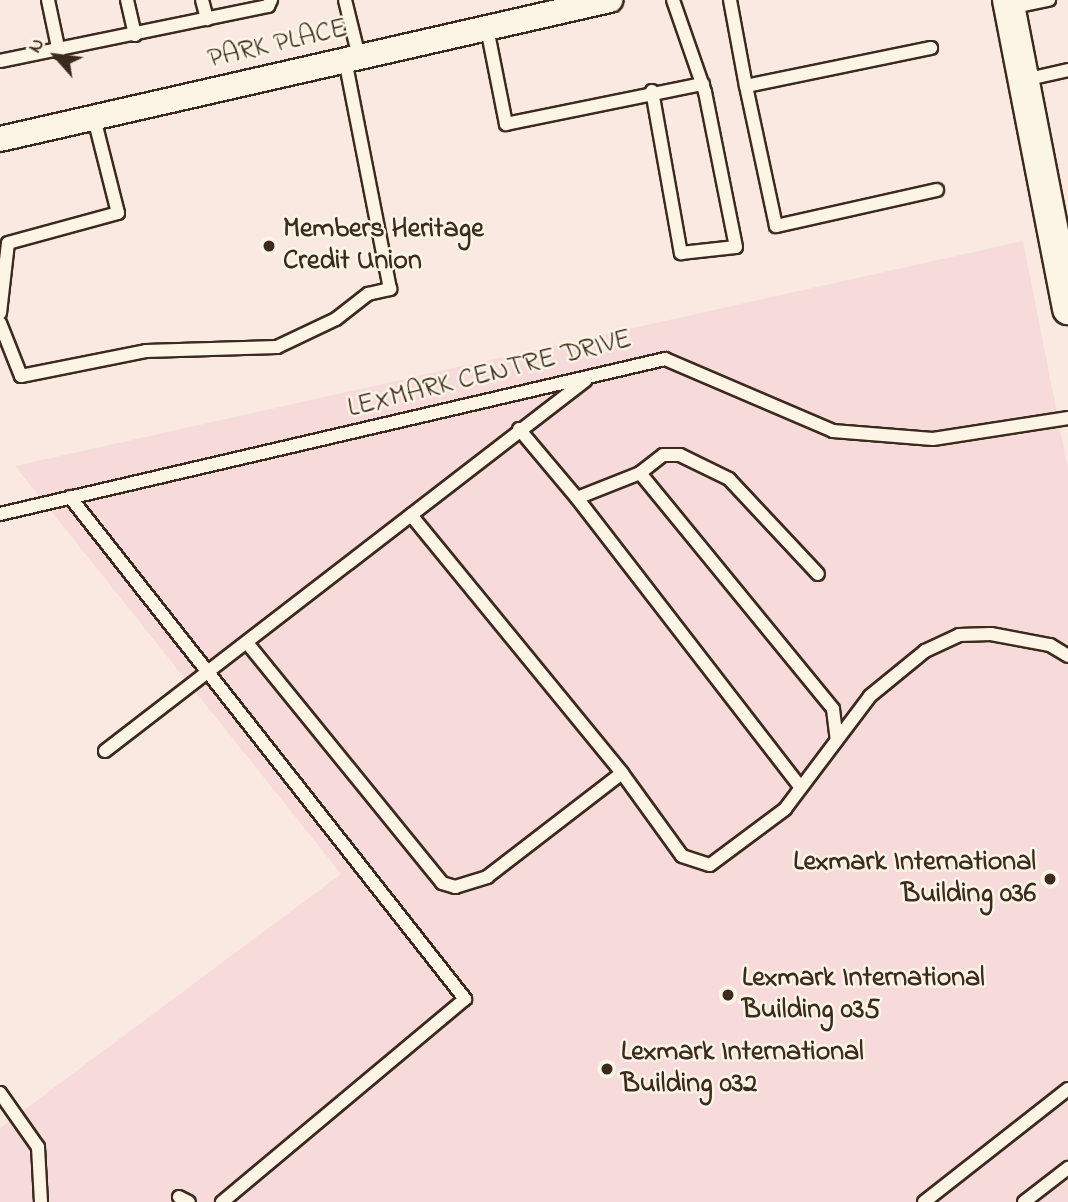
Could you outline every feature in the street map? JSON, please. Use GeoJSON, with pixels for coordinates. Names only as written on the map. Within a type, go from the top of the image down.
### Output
{"type":"FeatureCollection","features":[{"type":"Feature","properties":{"kind":"street","name":"PARK PLACE"},"geometry":{"type":"LineString","coordinates":[[0,139],[610,0]]}},
{"type":"Feature","properties":{"kind":"street"},"geometry":{"type":"LineString","coordinates":[[1009,4],[1068,309]]}},
{"type":"Feature","properties":{"kind":"lane"},"geometry":{"type":"LineString","coordinates":[[48,0],[59,52]]}},
{"type":"Feature","properties":{"kind":"lane"},"geometry":{"type":"LineString","coordinates":[[127,0],[135,36]]}},
{"type":"Feature","properties":{"kind":"lane"},"geometry":{"type":"LineString","coordinates":[[202,0],[207,19]]}},
{"type":"Feature","properties":{"kind":"lane"},"geometry":{"type":"LineString","coordinates":[[0,61],[135,36],[271,0]]}},
{"type":"Feature","properties":{"kind":"lane"},"geometry":{"type":"LineString","coordinates":[[0,323],[21,376],[146,351],[277,347],[336,319],[368,294],[390,289],[352,59],[345,0]]}},
{"type":"Feature","properties":{"kind":"lane"},"geometry":{"type":"LineString","coordinates":[[652,91],[681,253],[736,247],[703,84],[673,0]]}},
{"type":"Feature","properties":{"kind":"lane"},"geometry":{"type":"LineString","coordinates":[[730,0],[776,226],[937,190]]}},
{"type":"Feature","properties":{"kind":"lane"},"geometry":{"type":"LineString","coordinates":[[1009,4],[1049,0]]}},
{"type":"Feature","properties":{"kind":"lane"},"geometry":{"type":"LineString","coordinates":[[487,28],[506,124],[652,91],[703,84]]}},
{"type":"Feature","properties":{"kind":"lane"},"geometry":{"type":"LineString","coordinates":[[746,86],[931,48]]}},
{"type":"Feature","properties":{"kind":"lane"},"geometry":{"type":"LineString","coordinates":[[1024,80],[1068,70]]}},
{"type":"Feature","properties":{"kind":"lane"},"geometry":{"type":"LineString","coordinates":[[0,313],[8,243],[118,213],[93,118]]}},
{"type":"Feature","properties":{"kind":"lane","name":"LEXMARK CENTRE DRIVE"},"geometry":{"type":"LineString","coordinates":[[0,514],[665,359],[833,431],[933,439],[1068,418]]}},
{"type":"Feature","properties":{"kind":"lane"},"geometry":{"type":"LineString","coordinates":[[105,751],[210,674],[519,429],[592,375]]}},
{"type":"Feature","properties":{"kind":"lane"},"geometry":{"type":"LineString","coordinates":[[519,429],[577,498],[801,788]]}},
{"type":"Feature","properties":{"kind":"lane"},"geometry":{"type":"LineString","coordinates":[[577,498],[640,473],[663,455],[680,455],[729,479],[818,574]]}},
{"type":"Feature","properties":{"kind":"lane"},"geometry":{"type":"LineString","coordinates":[[640,473],[833,709],[837,740]]}},
{"type":"Feature","properties":{"kind":"lane"},"geometry":{"type":"LineString","coordinates":[[70,497],[465,999],[222,1202]]}},
{"type":"Feature","properties":{"kind":"lane"},"geometry":{"type":"LineString","coordinates":[[411,515],[622,773],[682,856],[697,864],[709,865],[774,817],[801,788],[870,695],[925,651],[959,635],[990,634],[1050,645],[1068,656]]}},
{"type":"Feature","properties":{"kind":"lane"},"geometry":{"type":"LineString","coordinates":[[248,644],[442,883],[471,886],[487,877],[622,773]]}},
{"type":"Feature","properties":{"kind":"lane"},"geometry":{"type":"LineString","coordinates":[[924,1202],[1068,1089]]}},
{"type":"Feature","properties":{"kind":"lane"},"geometry":{"type":"LineString","coordinates":[[0,1093],[38,1147],[41,1202]]}},
{"type":"Feature","properties":{"kind":"lane"},"geometry":{"type":"LineString","coordinates":[[1024,1202],[1068,1168]]}},
{"type":"Feature","properties":{"kind":"shaded area"},"geometry":{"type":"Polygon","coordinates":[[[1023,241],[1068,469],[1068,1202],[0,1202],[0,1128],[341,874],[15,466],[1023,241]]]}},
{"type":"Feature","properties":{"kind":"place","name":"Members Heritage Credit Union"},"geometry":{"type":"Point","coordinates":[269,246]}},
{"type":"Feature","properties":{"kind":"place","name":"Lexmark International Building 036"},"geometry":{"type":"Point","coordinates":[1050,879]}},
{"type":"Feature","properties":{"kind":"place","name":"Lexmark International Building 035"},"geometry":{"type":"Point","coordinates":[728,995]}},
{"type":"Feature","properties":{"kind":"place","name":"Lexmark International Building 032"},"geometry":{"type":"Point","coordinates":[607,1069]}}]}
